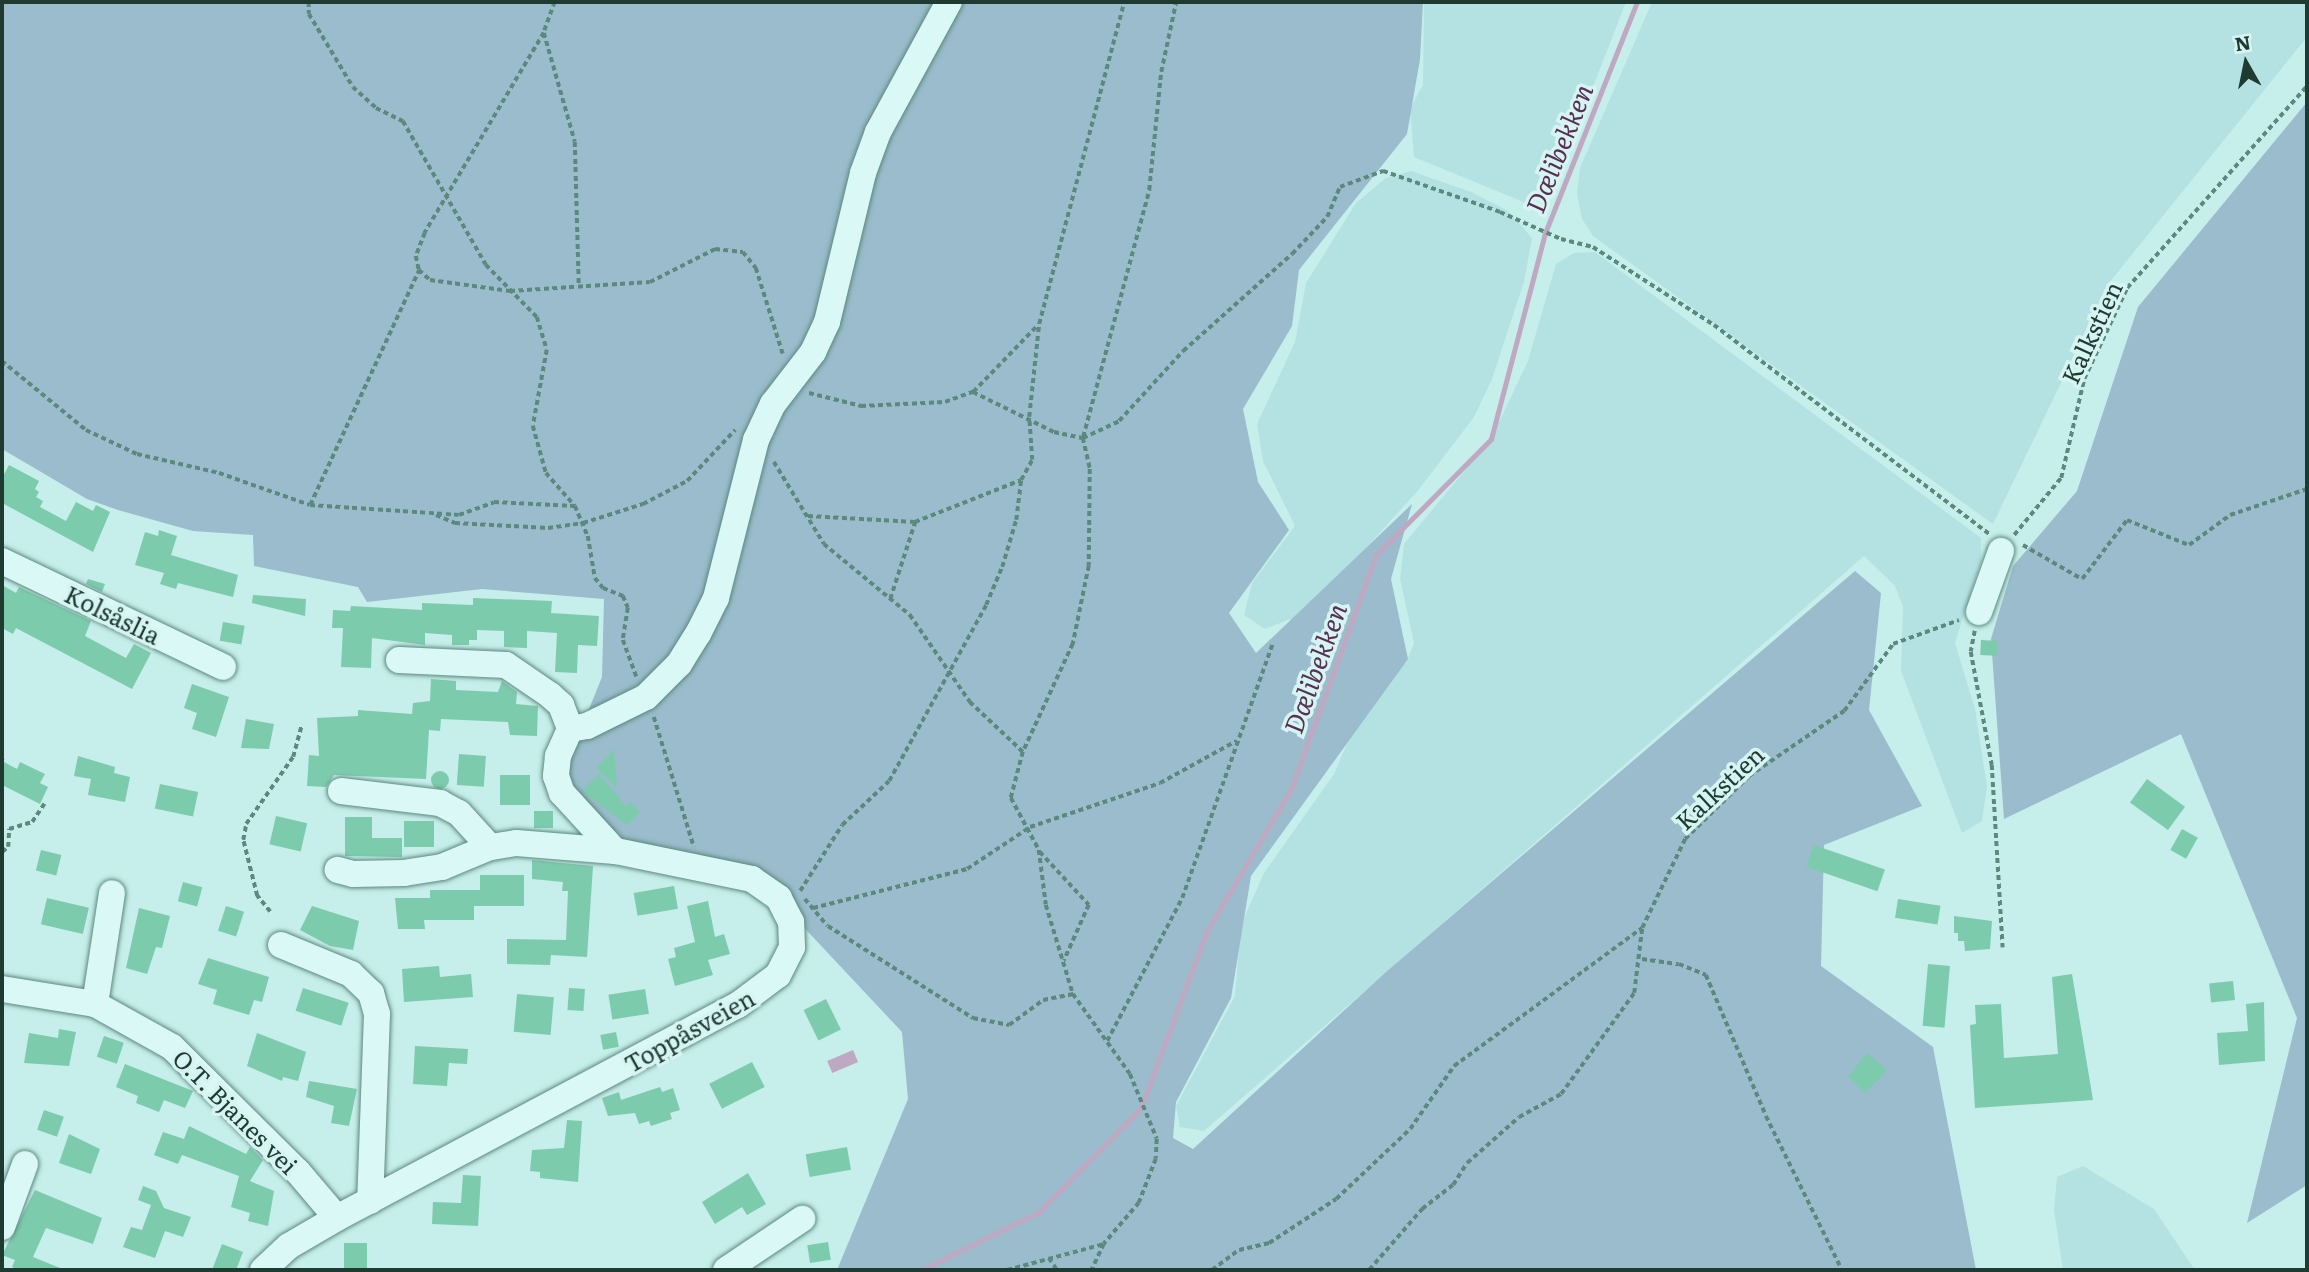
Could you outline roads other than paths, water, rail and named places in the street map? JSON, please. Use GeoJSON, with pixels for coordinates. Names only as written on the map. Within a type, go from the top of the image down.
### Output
{"type":"FeatureCollection","features":[{"type":"Feature","properties":{"kind":"street"},"geometry":{"type":"LineString","coordinates":[[570,729],[587,726],[646,697],[679,664],[716,598],[748,433],[791,383],[827,322],[863,173],[878,132],[949,2]]}},
{"type":"Feature","properties":{"kind":"street"},"geometry":{"type":"LineString","coordinates":[[1979,612],[2007,544]]}},
{"type":"Feature","properties":{"kind":"street","name":"Kolsåslia"},"geometry":{"type":"LineString","coordinates":[[2,561],[223,667]]}},
{"type":"Feature","properties":{"kind":"street"},"geometry":{"type":"LineString","coordinates":[[399,660],[506,665],[561,705],[570,729],[558,756],[556,776],[562,793],[615,851]]}},
{"type":"Feature","properties":{"kind":"street"},"geometry":{"type":"LineString","coordinates":[[341,791],[440,803],[459,813],[490,847]]}},
{"type":"Feature","properties":{"kind":"street","name":"Toppåsveien"},"geometry":{"type":"LineString","coordinates":[[263,1270],[289,1246],[337,1218],[738,1005],[778,975],[788,960],[792,936],[779,898],[752,879],[615,851],[550,844],[490,847],[442,867],[404,873],[353,874],[338,870]]}},
{"type":"Feature","properties":{"kind":"street"},"geometry":{"type":"LineString","coordinates":[[95,1004],[112,893]]}},
{"type":"Feature","properties":{"kind":"street"},"geometry":{"type":"LineString","coordinates":[[281,945],[351,974],[371,993],[377,1014],[370,1201]]}},
{"type":"Feature","properties":{"kind":"street","name":"O.T. Bjanes vei"},"geometry":{"type":"LineString","coordinates":[[2,989],[95,1004],[172,1047],[289,1162],[337,1218]]}},
{"type":"Feature","properties":{"kind":"street"},"geometry":{"type":"LineString","coordinates":[[2,1227],[26,1164]]}},
{"type":"Feature","properties":{"kind":"street"},"geometry":{"type":"LineString","coordinates":[[726,1270],[802,1219]]}},
{"type":"Feature","properties":{"kind":"waterway","name":"Dælibekken"},"geometry":{"type":"LineString","coordinates":[[921,1270],[1039,1212],[1141,1108],[1207,931],[1292,787],[1376,555],[1491,439],[1545,233],[1637,2]]}}]}
